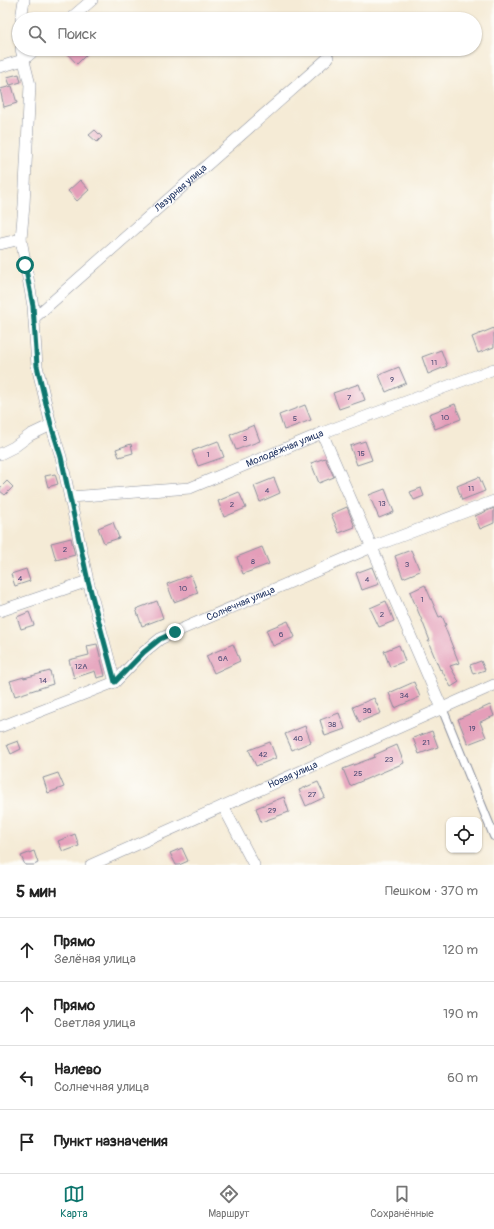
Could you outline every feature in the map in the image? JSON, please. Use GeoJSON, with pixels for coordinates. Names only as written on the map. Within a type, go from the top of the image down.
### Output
{"type":"FeatureCollection","features":[{"type":"Feature","properties":{"kind":"street"},"geometry":{"type":"LineString","coordinates":[[22,12],[24,0]]}},
{"type":"Feature","properties":{"kind":"street"},"geometry":{"type":"LineString","coordinates":[[78,12],[92,0]]}},
{"type":"Feature","properties":{"kind":"street"},"geometry":{"type":"LineString","coordinates":[[0,67],[20,56]]}},
{"type":"Feature","properties":{"kind":"street"},"geometry":{"type":"LineString","coordinates":[[22,56],[30,84],[21,239],[33,306],[37,366],[51,425],[61,457],[88,581],[115,682]]}},
{"type":"Feature","properties":{"kind":"street","name":"Лазурная улица"},"geometry":{"type":"LineString","coordinates":[[34,318],[328,58]]}},
{"type":"Feature","properties":{"kind":"street"},"geometry":{"type":"LineString","coordinates":[[0,244],[21,239]]}},
{"type":"Feature","properties":{"kind":"street","name":"Молодёжная улица"},"geometry":{"type":"LineString","coordinates":[[70,497],[190,488],[322,433],[494,369]]}},
{"type":"Feature","properties":{"kind":"street"},"geometry":{"type":"LineString","coordinates":[[0,454],[14,447],[30,435],[51,425]]}},
{"type":"Feature","properties":{"kind":"street"},"geometry":{"type":"LineString","coordinates":[[322,433],[442,708],[494,836]]}},
{"type":"Feature","properties":{"kind":"street","name":"Солнечная улица"},"geometry":{"type":"LineString","coordinates":[[0,727],[115,682],[144,652],[160,639],[372,547],[494,501]]}},
{"type":"Feature","properties":{"kind":"street"},"geometry":{"type":"LineString","coordinates":[[0,611],[88,581]]}},
{"type":"Feature","properties":{"kind":"street","name":"Новая улица"},"geometry":{"type":"LineString","coordinates":[[91,865],[494,685]]}},
{"type":"Feature","properties":{"kind":"street"},"geometry":{"type":"LineString","coordinates":[[223,806],[254,865]]}},
{"type":"Feature","properties":{"kind":"building"},"geometry":{"type":"Polygon","coordinates":[[[70,56],[85,56],[77,64],[70,56]]]}},
{"type":"Feature","properties":{"kind":"building"},"geometry":{"type":"Polygon","coordinates":[[[19,74],[21,82],[10,85],[7,77],[19,74]]]}},
{"type":"Feature","properties":{"kind":"building"},"geometry":{"type":"Polygon","coordinates":[[[12,86],[17,103],[4,107],[0,89],[12,86]]]}},
{"type":"Feature","properties":{"kind":"building"},"geometry":{"type":"Polygon","coordinates":[[[95,130],[102,137],[97,142],[89,135],[95,130]]]}},
{"type":"Feature","properties":{"kind":"building"},"geometry":{"type":"Polygon","coordinates":[[[80,180],[89,190],[77,201],[68,191],[80,180]]]}},
{"type":"Feature","properties":{"kind":"building"},"geometry":{"type":"Polygon","coordinates":[[[494,328],[494,347],[478,353],[472,337],[494,328]]]}},
{"type":"Feature","properties":{"kind":"building"},"geometry":{"type":"Polygon","coordinates":[[[441,350],[447,366],[428,374],[422,357],[441,350]]]}},
{"type":"Feature","properties":{"kind":"building"},"geometry":{"type":"Polygon","coordinates":[[[399,367],[406,383],[386,392],[379,375],[399,367]]]}},
{"type":"Feature","properties":{"kind":"building"},"geometry":{"type":"Polygon","coordinates":[[[359,384],[365,400],[339,409],[333,393],[359,384]]]}},
{"type":"Feature","properties":{"kind":"building"},"geometry":{"type":"Polygon","coordinates":[[[455,404],[461,419],[435,429],[429,414],[455,404]]]}},
{"type":"Feature","properties":{"kind":"building"},"geometry":{"type":"Polygon","coordinates":[[[305,405],[311,420],[284,430],[279,415],[305,405]]]}},
{"type":"Feature","properties":{"kind":"building"},"geometry":{"type":"Polygon","coordinates":[[[254,425],[260,441],[236,450],[230,435],[254,425]]]}},
{"type":"Feature","properties":{"kind":"building"},"geometry":{"type":"Polygon","coordinates":[[[218,441],[224,457],[198,466],[192,451],[218,441]]]}},
{"type":"Feature","properties":{"kind":"building"},"geometry":{"type":"Polygon","coordinates":[[[365,441],[372,460],[357,465],[350,446],[365,441]]]}},
{"type":"Feature","properties":{"kind":"building"},"geometry":{"type":"Polygon","coordinates":[[[131,444],[133,453],[119,457],[116,449],[131,444]]]}},
{"type":"Feature","properties":{"kind":"building"},"geometry":{"type":"Polygon","coordinates":[[[325,458],[334,477],[319,483],[311,463],[325,458]]]}},
{"type":"Feature","properties":{"kind":"building"},"geometry":{"type":"Polygon","coordinates":[[[55,474],[58,484],[48,487],[45,476],[55,474]]]}},
{"type":"Feature","properties":{"kind":"building"},"geometry":{"type":"Polygon","coordinates":[[[479,477],[485,491],[462,500],[457,486],[479,477]]]}},
{"type":"Feature","properties":{"kind":"building"},"geometry":{"type":"Polygon","coordinates":[[[274,478],[280,493],[260,502],[254,486],[274,478]]]}},
{"type":"Feature","properties":{"kind":"building"},"geometry":{"type":"Polygon","coordinates":[[[7,481],[13,487],[5,495],[0,491],[0,488],[7,481]]]}},
{"type":"Feature","properties":{"kind":"building"},"geometry":{"type":"Polygon","coordinates":[[[421,488],[424,496],[414,500],[410,492],[421,488]]]}},
{"type":"Feature","properties":{"kind":"building"},"geometry":{"type":"Polygon","coordinates":[[[385,489],[394,512],[379,518],[369,495],[385,489]]]}},
{"type":"Feature","properties":{"kind":"building"},"geometry":{"type":"Polygon","coordinates":[[[239,492],[246,508],[224,517],[218,501],[239,492]]]}},
{"type":"Feature","properties":{"kind":"building"},"geometry":{"type":"Polygon","coordinates":[[[347,507],[355,527],[339,533],[331,514],[347,507]]]}},
{"type":"Feature","properties":{"kind":"building"},"geometry":{"type":"Polygon","coordinates":[[[494,508],[494,523],[480,529],[475,516],[494,508]]]}},
{"type":"Feature","properties":{"kind":"building"},"geometry":{"type":"Polygon","coordinates":[[[113,522],[119,538],[104,543],[98,528],[113,522]]]}},
{"type":"Feature","properties":{"kind":"building"},"geometry":{"type":"Polygon","coordinates":[[[71,538],[75,555],[56,560],[51,543],[71,538]]]}},
{"type":"Feature","properties":{"kind":"building"},"geometry":{"type":"Polygon","coordinates":[[[262,547],[269,564],[243,574],[237,557],[262,547]]]}},
{"type":"Feature","properties":{"kind":"building"},"geometry":{"type":"Polygon","coordinates":[[[411,550],[420,571],[403,578],[395,556],[411,550]]]}},
{"type":"Feature","properties":{"kind":"building"},"geometry":{"type":"Polygon","coordinates":[[[372,567],[379,584],[362,590],[356,573],[372,567]]]}},
{"type":"Feature","properties":{"kind":"building"},"geometry":{"type":"Polygon","coordinates":[[[26,569],[30,581],[15,586],[11,574],[26,569]]]}},
{"type":"Feature","properties":{"kind":"building"},"geometry":{"type":"Polygon","coordinates":[[[191,575],[198,593],[174,602],[167,584],[191,575]]]}},
{"type":"Feature","properties":{"kind":"building"},"geometry":{"type":"Polygon","coordinates":[[[425,585],[439,617],[442,616],[446,625],[444,625],[459,663],[450,666],[459,682],[451,687],[441,669],[440,670],[410,592],[425,585]]]}},
{"type":"Feature","properties":{"kind":"building"},"geometry":{"type":"Polygon","coordinates":[[[157,601],[163,618],[142,626],[136,609],[157,601]]]}},
{"type":"Feature","properties":{"kind":"building"},"geometry":{"type":"Polygon","coordinates":[[[386,601],[394,621],[379,627],[370,608],[386,601]]]}},
{"type":"Feature","properties":{"kind":"building"},"geometry":{"type":"Polygon","coordinates":[[[29,612],[34,625],[21,629],[17,617],[29,612]]]}},
{"type":"Feature","properties":{"kind":"building"},"geometry":{"type":"Polygon","coordinates":[[[288,621],[295,637],[273,646],[266,630],[288,621]]]}},
{"type":"Feature","properties":{"kind":"building"},"geometry":{"type":"Polygon","coordinates":[[[97,644],[105,676],[97,678],[95,671],[74,678],[69,660],[89,655],[87,646],[97,644]]]}},
{"type":"Feature","properties":{"kind":"building"},"geometry":{"type":"Polygon","coordinates":[[[233,644],[240,661],[214,673],[206,656],[233,644]]]}},
{"type":"Feature","properties":{"kind":"building"},"geometry":{"type":"Polygon","coordinates":[[[399,645],[405,661],[390,667],[384,651],[399,645]]]}},
{"type":"Feature","properties":{"kind":"building"},"geometry":{"type":"Polygon","coordinates":[[[481,661],[485,670],[473,674],[470,665],[481,661]]]}},
{"type":"Feature","properties":{"kind":"building"},"geometry":{"type":"Polygon","coordinates":[[[50,671],[53,684],[15,696],[10,681],[50,671]]]}},
{"type":"Feature","properties":{"kind":"building"},"geometry":{"type":"Polygon","coordinates":[[[414,682],[420,697],[395,708],[389,693],[414,682]]]}},
{"type":"Feature","properties":{"kind":"building"},"geometry":{"type":"Polygon","coordinates":[[[374,698],[381,713],[359,722],[353,707],[374,698]]]}},
{"type":"Feature","properties":{"kind":"building"},"geometry":{"type":"Polygon","coordinates":[[[490,705],[494,716],[480,722],[486,737],[468,744],[458,719],[490,705]]]}},
{"type":"Feature","properties":{"kind":"building"},"geometry":{"type":"Polygon","coordinates":[[[339,713],[345,729],[325,736],[320,720],[339,713]]]}},
{"type":"Feature","properties":{"kind":"building"},"geometry":{"type":"Polygon","coordinates":[[[305,726],[311,742],[292,750],[285,734],[305,726]]]}},
{"type":"Feature","properties":{"kind":"building"},"geometry":{"type":"Polygon","coordinates":[[[432,731],[438,747],[419,754],[413,738],[432,731]]]}},
{"type":"Feature","properties":{"kind":"building"},"geometry":{"type":"Polygon","coordinates":[[[18,741],[21,749],[11,754],[7,745],[18,741]]]}},
{"type":"Feature","properties":{"kind":"building"},"geometry":{"type":"Polygon","coordinates":[[[270,742],[276,758],[256,766],[249,750],[270,742]]]}},
{"type":"Feature","properties":{"kind":"building"},"geometry":{"type":"Polygon","coordinates":[[[397,745],[404,763],[350,786],[343,769],[375,757],[374,755],[397,745]]]}},
{"type":"Feature","properties":{"kind":"building"},"geometry":{"type":"Polygon","coordinates":[[[58,773],[64,787],[48,793],[43,778],[58,773]]]}},
{"type":"Feature","properties":{"kind":"building"},"geometry":{"type":"Polygon","coordinates":[[[318,782],[325,797],[306,806],[299,790],[318,782]]]}},
{"type":"Feature","properties":{"kind":"building"},"geometry":{"type":"Polygon","coordinates":[[[284,797],[289,812],[261,822],[256,808],[284,797]]]}},
{"type":"Feature","properties":{"kind":"building"},"geometry":{"type":"Polygon","coordinates":[[[75,834],[79,846],[63,852],[58,841],[75,834]]]}},
{"type":"Feature","properties":{"kind":"building"},"geometry":{"type":"Polygon","coordinates":[[[182,848],[188,861],[176,865],[170,853],[182,848]]]}},
{"type":"Feature","properties":{"kind":"building"},"geometry":{"type":"Polygon","coordinates":[[[34,851],[38,863],[34,865],[25,865],[21,856],[34,851]]]}},
{"type":"Feature","properties":{"kind":"route"},"geometry":{"type":"LineString","coordinates":[[25,265],[33,306],[37,366],[51,425],[61,457],[88,581],[115,682],[144,652],[160,639],[175,632]]}}]}
